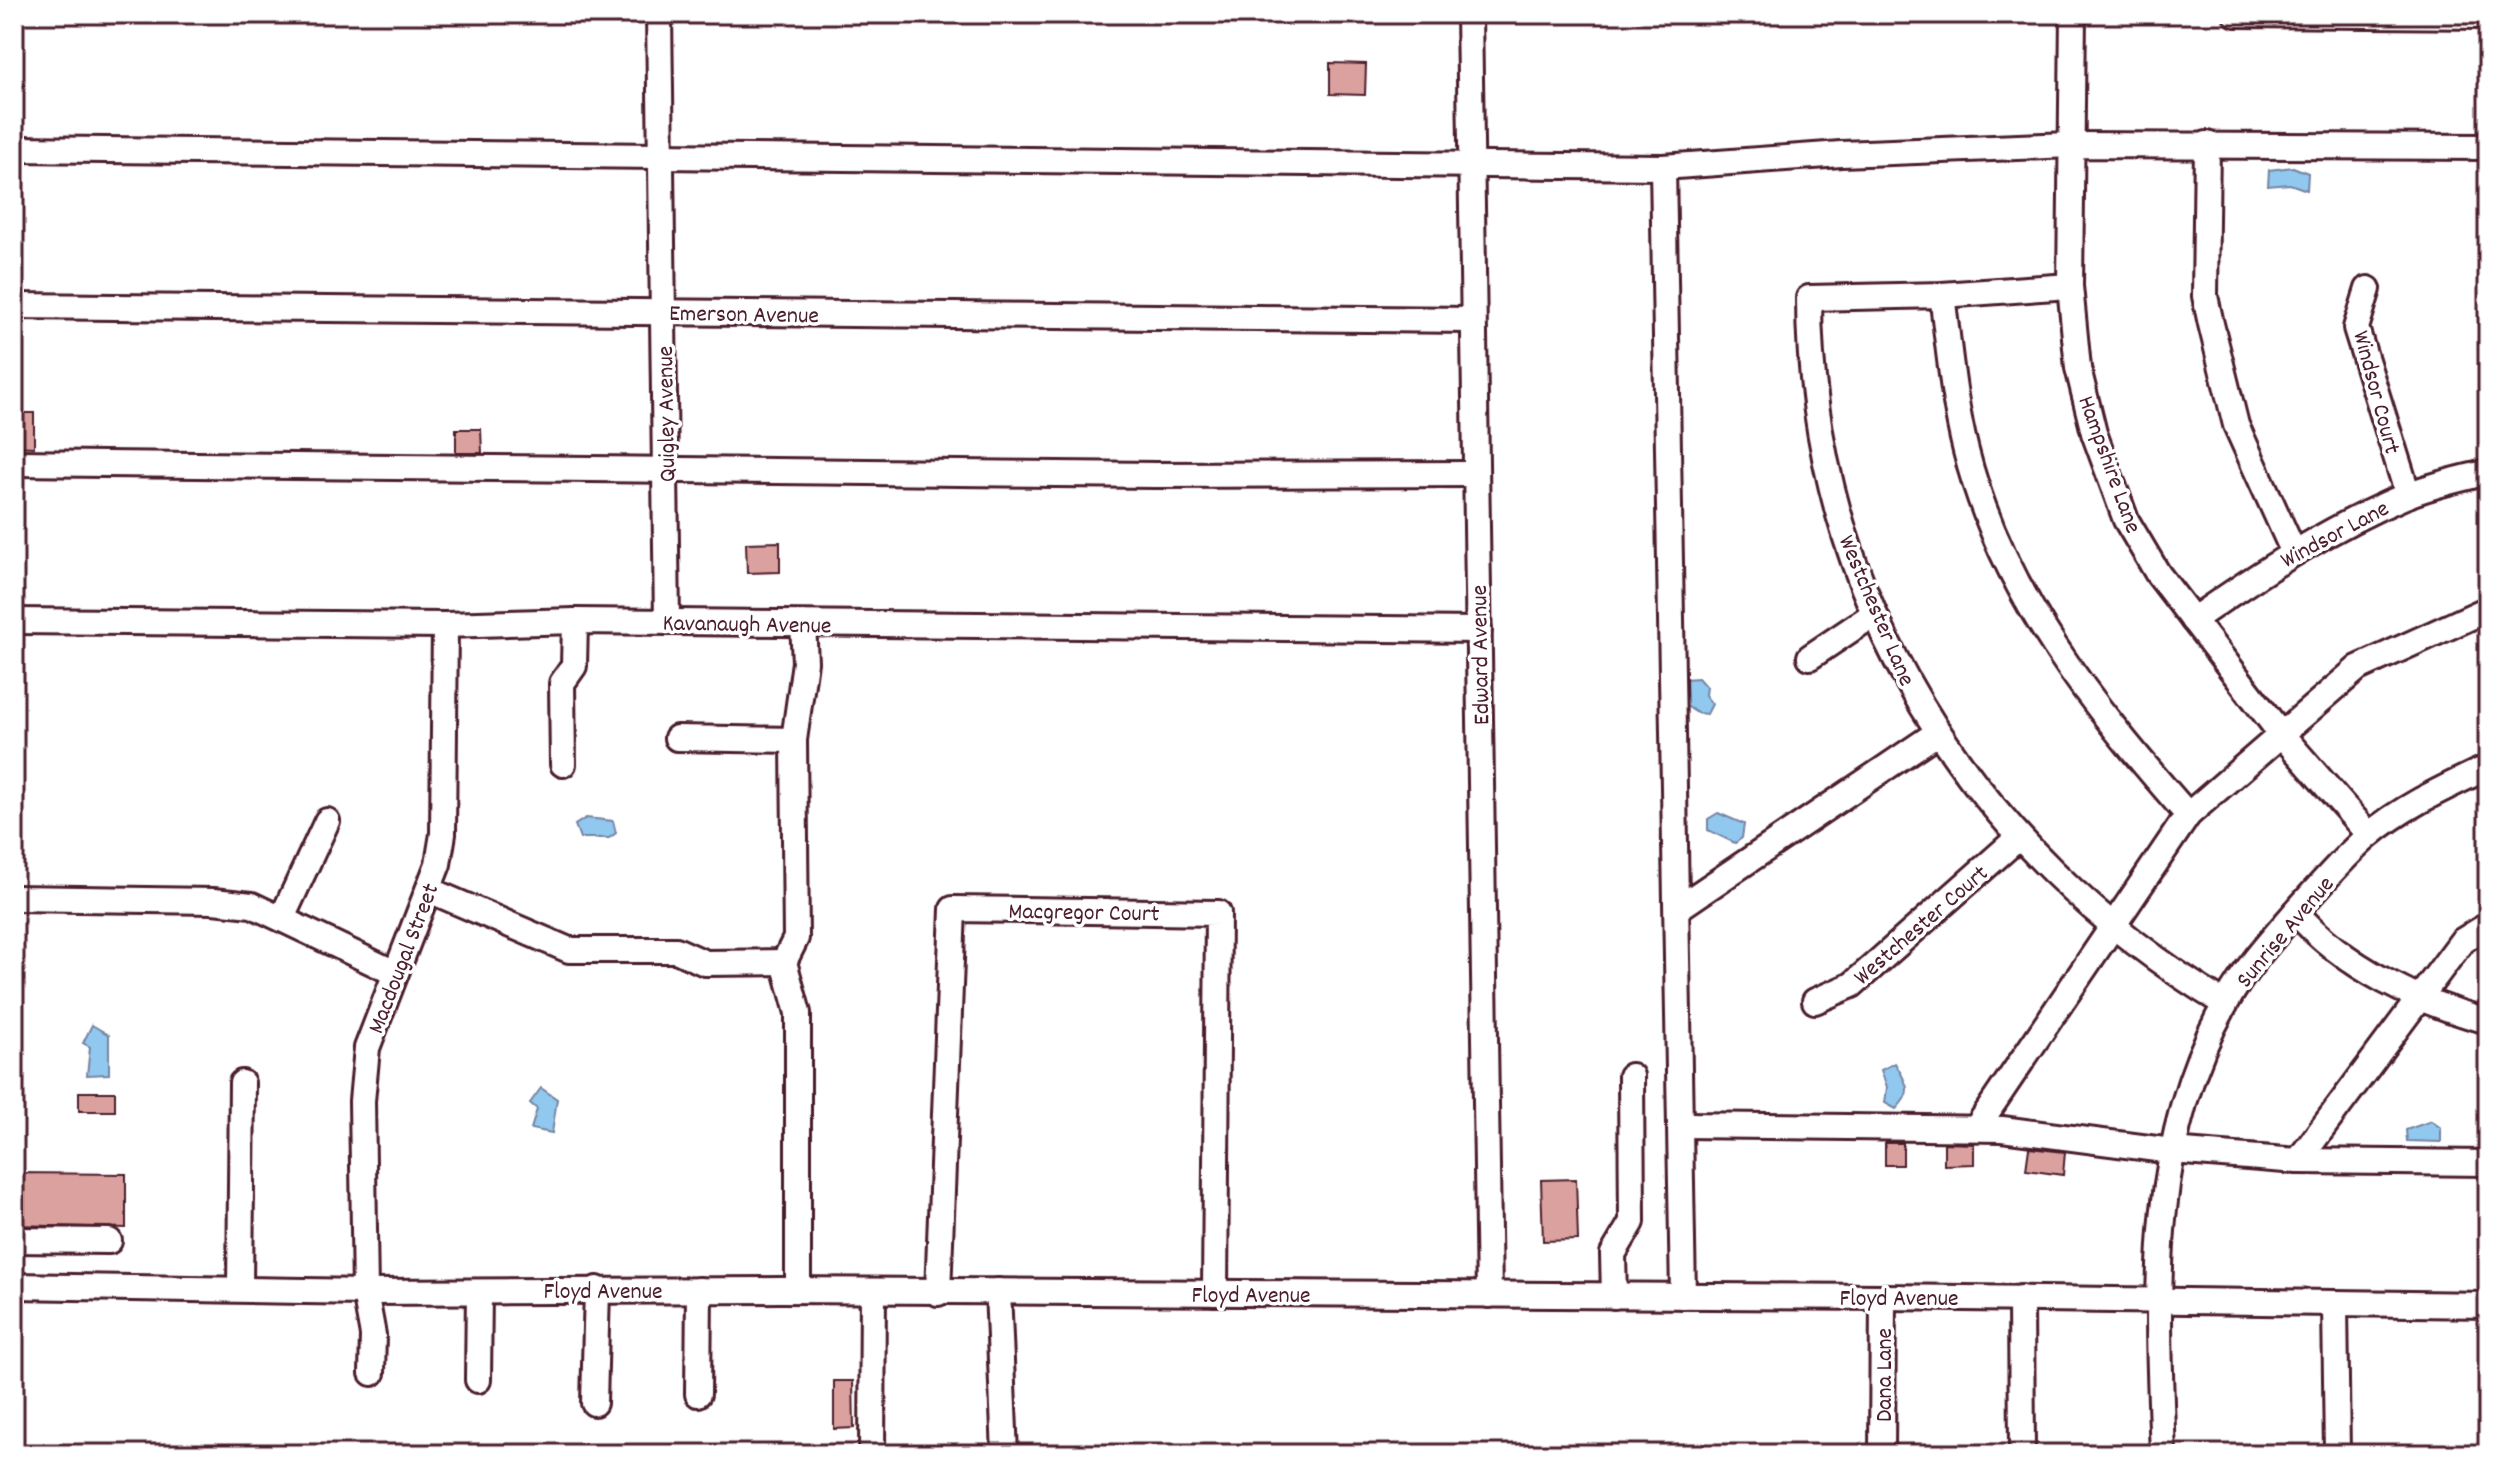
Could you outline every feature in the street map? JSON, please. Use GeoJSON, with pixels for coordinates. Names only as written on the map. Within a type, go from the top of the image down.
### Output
{"type":"FeatureCollection","features":[{"type":"Feature","properties":{"kind":"street","name":"Quigley Avenue"},"geometry":{"type":"LineString","coordinates":[[659,14],[667,622]]}},
{"type":"Feature","properties":{"kind":"street","name":"Edward Avenue"},"geometry":{"type":"LineString","coordinates":[[1469,14],[1489,1295]]}},
{"type":"Feature","properties":{"kind":"street","name":"Hampshire Lane"},"geometry":{"type":"LineString","coordinates":[[2073,14],[2070,286],[2078,368],[2094,433],[2126,520],[2158,574],[2281,734],[2369,835]]}},
{"type":"Feature","properties":{"kind":"street"},"geometry":{"type":"LineString","coordinates":[[2236,14],[2488,16]]}},
{"type":"Feature","properties":{"kind":"street"},"geometry":{"type":"LineString","coordinates":[[2207,144],[2208,310],[2236,425],[2294,553]]}},
{"type":"Feature","properties":{"kind":"street"},"geometry":{"type":"LineString","coordinates":[[14,149],[1663,167],[1841,154],[2071,145],[2488,147]]}},
{"type":"Feature","properties":{"kind":"street"},"geometry":{"type":"LineString","coordinates":[[1663,167],[1683,1125],[1683,1296]]}},
{"type":"Feature","properties":{"kind":"street","name":"Westchester Lane"},"geometry":{"type":"LineString","coordinates":[[2070,286],[1942,295],[1809,298],[1814,397],[1828,473],[1858,575],[1874,614],[1914,696],[1990,808],[2068,890],[2111,927],[2177,975],[2225,1004]]}},
{"type":"Feature","properties":{"kind":"street","name":"Windsor Court"},"geometry":{"type":"LineString","coordinates":[[2368,289],[2356,328],[2408,495]]}},
{"type":"Feature","properties":{"kind":"street"},"geometry":{"type":"LineString","coordinates":[[1942,295],[1965,448],[1975,484],[2014,580],[2096,709],[2188,815]]}},
{"type":"Feature","properties":{"kind":"street","name":"Emerson Avenue"},"geometry":{"type":"LineString","coordinates":[[14,306],[1473,320]]}},
{"type":"Feature","properties":{"kind":"street"},"geometry":{"type":"LineString","coordinates":[[14,463],[1156,475],[1476,474]]}},
{"type":"Feature","properties":{"kind":"street","name":"Windsor Lane"},"geometry":{"type":"LineString","coordinates":[[2193,620],[2294,553],[2408,495],[2488,472]]}},
{"type":"Feature","properties":{"kind":"street"},"geometry":{"type":"LineString","coordinates":[[1977,1127],[2188,815],[2358,668],[2488,609]]}},
{"type":"Feature","properties":{"kind":"street"},"geometry":{"type":"LineString","coordinates":[[1810,657],[1874,614]]}},
{"type":"Feature","properties":{"kind":"street","name":"Kavanaugh Avenue"},"geometry":{"type":"LineString","coordinates":[[14,621],[445,625],[575,621],[1479,630]]}},
{"type":"Feature","properties":{"kind":"street"},"geometry":{"type":"LineString","coordinates":[[563,764],[562,683],[574,666],[575,621]]}},
{"type":"Feature","properties":{"kind":"street"},"geometry":{"type":"LineString","coordinates":[[798,1290],[798,1013],[784,962],[796,938],[794,740],[805,662],[803,624]]}},
{"type":"Feature","properties":{"kind":"street","name":"Macdougal Street"},"geometry":{"type":"LineString","coordinates":[[372,1373],[373,1335],[365,1292],[364,1075],[367,1048],[429,890],[443,834],[445,625]]}},
{"type":"Feature","properties":{"kind":"street"},"geometry":{"type":"LineString","coordinates":[[1677,909],[1937,733]]}},
{"type":"Feature","properties":{"kind":"street"},"geometry":{"type":"LineString","coordinates":[[677,738],[794,740]]}},
{"type":"Feature","properties":{"kind":"street","name":"Sunrise Avenue"},"geometry":{"type":"LineString","coordinates":[[2163,1454],[2157,1303],[2163,1201],[2172,1151],[2188,1092],[2225,1004],[2259,952],[2369,835],[2446,787],[2488,767]]}},
{"type":"Feature","properties":{"kind":"street"},"geometry":{"type":"LineString","coordinates":[[282,918],[327,821]]}},
{"type":"Feature","properties":{"kind":"street","name":"Westchester Court"},"geometry":{"type":"LineString","coordinates":[[1815,1001],[1852,985],[2018,838]]}},
{"type":"Feature","properties":{"kind":"street"},"geometry":{"type":"LineString","coordinates":[[429,890],[569,950],[676,950],[705,963],[784,962]]}},
{"type":"Feature","properties":{"kind":"street"},"geometry":{"type":"LineString","coordinates":[[14,898],[213,901],[252,905],[395,973]]}},
{"type":"Feature","properties":{"kind":"street","name":"Macgregor Court"},"geometry":{"type":"LineString","coordinates":[[938,1293],[953,909],[1218,913],[1215,1293]]}},
{"type":"Feature","properties":{"kind":"street"},"geometry":{"type":"LineString","coordinates":[[2296,912],[2317,935],[2422,1000],[2488,1021]]}},
{"type":"Feature","properties":{"kind":"street"},"geometry":{"type":"LineString","coordinates":[[2298,1161],[2422,1000],[2462,941],[2488,925]]}},
{"type":"Feature","properties":{"kind":"street"},"geometry":{"type":"LineString","coordinates":[[1614,1296],[1613,1254],[1632,1222],[1631,1076]]}},
{"type":"Feature","properties":{"kind":"street"},"geometry":{"type":"LineString","coordinates":[[240,1288],[242,1083]]}},
{"type":"Feature","properties":{"kind":"street"},"geometry":{"type":"LineString","coordinates":[[1683,1125],[1977,1127],[2172,1151],[2298,1161],[2488,1163]]}},
{"type":"Feature","properties":{"kind":"street"},"geometry":{"type":"LineString","coordinates":[[14,1240],[109,1241]]}},
{"type":"Feature","properties":{"kind":"street","name":"Floyd Avenue"},"geometry":{"type":"LineString","coordinates":[[14,1286],[365,1292],[597,1289],[2021,1298],[2157,1303],[2488,1305]]}},
{"type":"Feature","properties":{"kind":"street"},"geometry":{"type":"LineString","coordinates":[[594,1403],[597,1289]]}},
{"type":"Feature","properties":{"kind":"street"},"geometry":{"type":"LineString","coordinates":[[698,1394],[699,1290]]}},
{"type":"Feature","properties":{"kind":"street"},"geometry":{"type":"LineString","coordinates":[[998,1291],[1005,1454]]}},
{"type":"Feature","properties":{"kind":"street"},"geometry":{"type":"LineString","coordinates":[[478,1380],[479,1292]]}},
{"type":"Feature","properties":{"kind":"street"},"geometry":{"type":"LineString","coordinates":[[872,1454],[873,1292]]}},
{"type":"Feature","properties":{"kind":"street","name":"Dana Lane"},"geometry":{"type":"LineString","coordinates":[[1882,1454],[1883,1297]]}},
{"type":"Feature","properties":{"kind":"street"},"geometry":{"type":"LineString","coordinates":[[2021,1298],[2022,1454]]}},
{"type":"Feature","properties":{"kind":"street"},"geometry":{"type":"LineString","coordinates":[[2335,1304],[2337,1454]]}},
{"type":"Feature","properties":{"kind":"water"},"geometry":{"type":"Polygon","coordinates":[[[2293,167],[2308,173],[2307,190],[2290,184],[2268,186],[2269,170],[2293,167]]]}},
{"type":"Feature","properties":{"kind":"water"},"geometry":{"type":"Polygon","coordinates":[[[1698,678],[1706,687],[1705,695],[1712,704],[1707,714],[1697,713],[1685,705],[1684,679],[1698,678]]]}},
{"type":"Feature","properties":{"kind":"water"},"geometry":{"type":"Polygon","coordinates":[[[1718,813],[1744,824],[1742,838],[1735,843],[1708,830],[1708,819],[1718,813]]]}},
{"type":"Feature","properties":{"kind":"water"},"geometry":{"type":"Polygon","coordinates":[[[586,818],[613,821],[616,833],[609,838],[580,838],[575,825],[586,818]]]}},
{"type":"Feature","properties":{"kind":"water"},"geometry":{"type":"Polygon","coordinates":[[[92,1025],[109,1035],[109,1074],[87,1075],[90,1047],[83,1043],[92,1025]]]}},
{"type":"Feature","properties":{"kind":"water"},"geometry":{"type":"Polygon","coordinates":[[[1895,1063],[1907,1086],[1905,1097],[1896,1109],[1885,1103],[1887,1087],[1881,1070],[1895,1063]]]}},
{"type":"Feature","properties":{"kind":"water"},"geometry":{"type":"Polygon","coordinates":[[[541,1088],[557,1099],[552,1133],[531,1129],[537,1109],[530,1103],[541,1088]]]}},
{"type":"Feature","properties":{"kind":"water"},"geometry":{"type":"Polygon","coordinates":[[[2431,1121],[2441,1128],[2441,1142],[2407,1141],[2406,1130],[2431,1121]]]}},
{"type":"Feature","properties":{"kind":"building"},"geometry":{"type":"Polygon","coordinates":[[[1330,63],[1366,64],[1365,95],[1330,94],[1330,63]]]}},
{"type":"Feature","properties":{"kind":"building"},"geometry":{"type":"Polygon","coordinates":[[[14,413],[34,413],[34,447],[14,446],[14,413]]]}},
{"type":"Feature","properties":{"kind":"building"},"geometry":{"type":"Polygon","coordinates":[[[456,429],[481,429],[482,453],[456,453],[456,429]]]}},
{"type":"Feature","properties":{"kind":"building"},"geometry":{"type":"Polygon","coordinates":[[[780,542],[780,572],[747,573],[746,543],[780,542]]]}},
{"type":"Feature","properties":{"kind":"building"},"geometry":{"type":"Polygon","coordinates":[[[79,1092],[115,1092],[115,1111],[79,1111],[79,1092]]]}},
{"type":"Feature","properties":{"kind":"building"},"geometry":{"type":"Polygon","coordinates":[[[1885,1143],[1903,1143],[1903,1165],[1885,1165],[1885,1143]]]}},
{"type":"Feature","properties":{"kind":"building"},"geometry":{"type":"Polygon","coordinates":[[[1944,1143],[1974,1144],[1974,1164],[1944,1165],[1944,1143]]]}},
{"type":"Feature","properties":{"kind":"building"},"geometry":{"type":"Polygon","coordinates":[[[2029,1148],[2065,1152],[2063,1175],[2026,1170],[2029,1148]]]}},
{"type":"Feature","properties":{"kind":"building"},"geometry":{"type":"Polygon","coordinates":[[[14,1173],[126,1174],[126,1228],[14,1225],[14,1173]]]}},
{"type":"Feature","properties":{"kind":"building"},"geometry":{"type":"Polygon","coordinates":[[[1576,1179],[1578,1240],[1543,1241],[1541,1180],[1576,1179]]]}},
{"type":"Feature","properties":{"kind":"building"},"geometry":{"type":"Polygon","coordinates":[[[834,1381],[853,1381],[854,1428],[834,1429],[834,1381]]]}}]}
